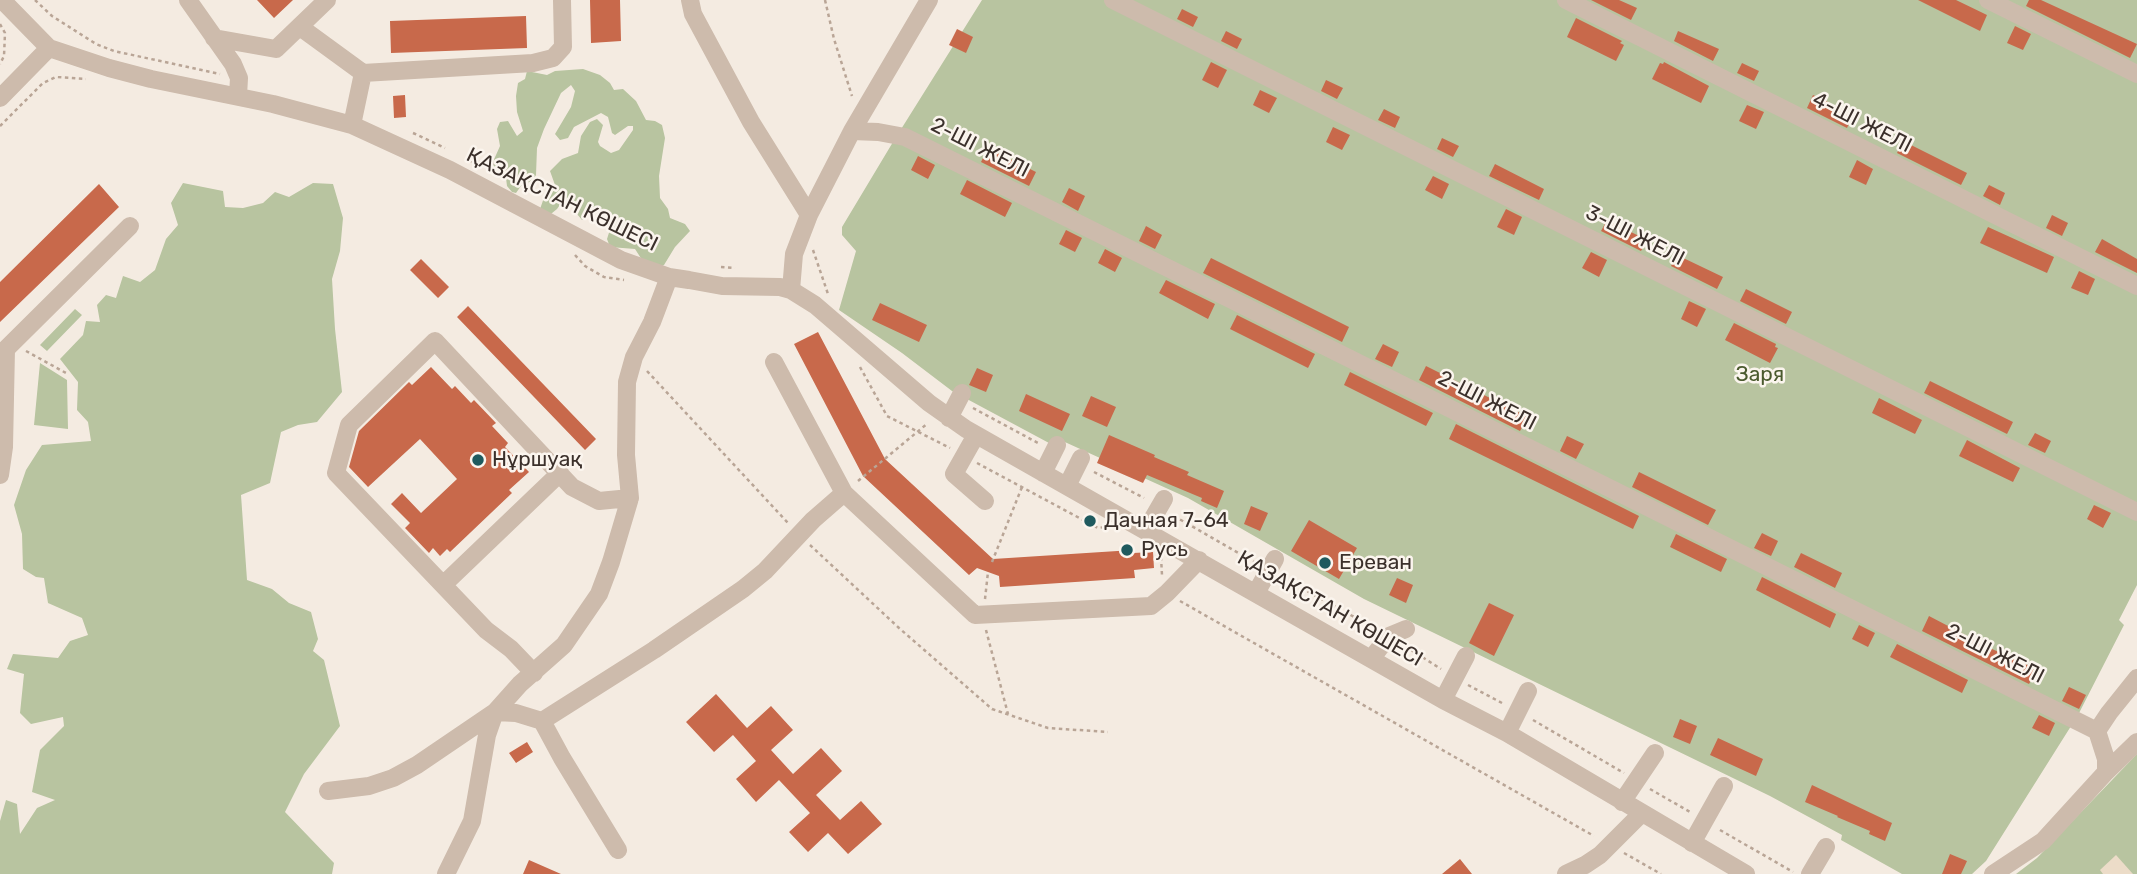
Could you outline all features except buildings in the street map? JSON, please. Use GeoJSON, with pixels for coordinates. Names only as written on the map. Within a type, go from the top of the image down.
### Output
{"type":"FeatureCollection","features":[{"type":"Feature","properties":{"kind":"street"},"geometry":{"type":"LineString","coordinates":[[0,98],[49,48],[2,0]]}},
{"type":"Feature","properties":{"kind":"street"},"geometry":{"type":"LineString","coordinates":[[188,0],[225,51],[239,78],[238,96]]}},
{"type":"Feature","properties":{"kind":"street"},"geometry":{"type":"LineString","coordinates":[[214,38],[276,49],[327,0]]}},
{"type":"Feature","properties":{"kind":"street"},"geometry":{"type":"LineString","coordinates":[[300,27],[363,73],[534,63],[553,58],[564,47],[562,0]]}},
{"type":"Feature","properties":{"kind":"street"},"geometry":{"type":"LineString","coordinates":[[690,0],[694,14],[751,122],[809,215]]}},
{"type":"Feature","properties":{"kind":"street"},"geometry":{"type":"LineString","coordinates":[[792,290],[794,254],[809,215],[856,125],[929,0]]}},
{"type":"Feature","properties":{"kind":"street","name":"3-ШІ ЖЕЛІ"},"geometry":{"type":"LineString","coordinates":[[1113,0],[2137,512]]}},
{"type":"Feature","properties":{"kind":"street","name":"4-ШІ ЖЕЛІ"},"geometry":{"type":"LineString","coordinates":[[1566,0],[2137,286]]}},
{"type":"Feature","properties":{"kind":"street"},"geometry":{"type":"LineString","coordinates":[[1988,0],[2137,74]]}},
{"type":"Feature","properties":{"kind":"street","name":"ҚАЗАҚСТАН КӨШЕСІ"},"geometry":{"type":"LineString","coordinates":[[49,48],[151,79],[238,96],[352,125],[450,170],[621,260],[668,276],[722,286],[780,287],[792,290],[815,305],[919,395],[975,435],[1443,700],[1507,733],[1746,874]]}},
{"type":"Feature","properties":{"kind":"street"},"geometry":{"type":"LineString","coordinates":[[352,125],[363,73]]}},
{"type":"Feature","properties":{"kind":"street","name":"2-ШІ ЖЕЛІ"},"geometry":{"type":"LineString","coordinates":[[856,125],[905,136],[2097,731]]}},
{"type":"Feature","properties":{"kind":"street"},"geometry":{"type":"LineString","coordinates":[[0,475],[4,447],[6,349],[130,226]]}},
{"type":"Feature","properties":{"kind":"street"},"geometry":{"type":"LineString","coordinates":[[328,791],[369,786],[393,778],[417,765],[495,712],[520,684],[564,645],[599,594],[630,498],[626,455],[627,382],[634,357],[652,321],[668,276]]}},
{"type":"Feature","properties":{"kind":"street"},"geometry":{"type":"LineString","coordinates":[[534,673],[511,649],[486,630],[336,473],[349,425],[435,341],[572,487],[599,501],[630,498]]}},
{"type":"Feature","properties":{"kind":"street"},"geometry":{"type":"LineString","coordinates":[[774,362],[844,494],[975,615],[1151,606],[1199,560]]}},
{"type":"Feature","properties":{"kind":"street"},"geometry":{"type":"LineString","coordinates":[[946,415],[962,393]]}},
{"type":"Feature","properties":{"kind":"street"},"geometry":{"type":"LineString","coordinates":[[975,435],[954,474],[985,501]]}},
{"type":"Feature","properties":{"kind":"street"},"geometry":{"type":"LineString","coordinates":[[1043,473],[1057,445]]}},
{"type":"Feature","properties":{"kind":"street"},"geometry":{"type":"LineString","coordinates":[[1067,486],[1081,458]]}},
{"type":"Feature","properties":{"kind":"street"},"geometry":{"type":"LineString","coordinates":[[443,585],[560,473]]}},
{"type":"Feature","properties":{"kind":"street"},"geometry":{"type":"LineString","coordinates":[[542,721],[654,650],[743,589],[844,494]]}},
{"type":"Feature","properties":{"kind":"street"},"geometry":{"type":"LineString","coordinates":[[1146,530],[1164,499]]}},
{"type":"Feature","properties":{"kind":"street"},"geometry":{"type":"LineString","coordinates":[[1256,593],[1275,559]]}},
{"type":"Feature","properties":{"kind":"street"},"geometry":{"type":"LineString","coordinates":[[1371,659],[1389,636],[1406,629]]}},
{"type":"Feature","properties":{"kind":"street"},"geometry":{"type":"LineString","coordinates":[[1443,700],[1466,656]]}},
{"type":"Feature","properties":{"kind":"street"},"geometry":{"type":"LineString","coordinates":[[2106,772],[2106,759],[2097,731],[2137,678]]}},
{"type":"Feature","properties":{"kind":"street"},"geometry":{"type":"LineString","coordinates":[[1507,733],[1528,691]]}},
{"type":"Feature","properties":{"kind":"street"},"geometry":{"type":"LineString","coordinates":[[495,712],[516,713],[542,721],[618,850]]}},
{"type":"Feature","properties":{"kind":"street"},"geometry":{"type":"LineString","coordinates":[[446,874],[472,821],[487,735],[495,712]]}},
{"type":"Feature","properties":{"kind":"street"},"geometry":{"type":"LineString","coordinates":[[1993,874],[2043,841],[2137,742]]}},
{"type":"Feature","properties":{"kind":"street"},"geometry":{"type":"LineString","coordinates":[[1622,802],[1655,752]]}},
{"type":"Feature","properties":{"kind":"street"},"geometry":{"type":"LineString","coordinates":[[1692,843],[1724,786]]}},
{"type":"Feature","properties":{"kind":"street"},"geometry":{"type":"LineString","coordinates":[[1566,874],[1601,855],[1642,813]]}},
{"type":"Feature","properties":{"kind":"street"},"geometry":{"type":"LineString","coordinates":[[1810,874],[1826,846]]}},
{"type":"Feature","properties":{"kind":"path"},"geometry":{"type":"LineString","coordinates":[[825,0],[856,125]]}},
{"type":"Feature","properties":{"kind":"path"},"geometry":{"type":"LineString","coordinates":[[0,24],[5,33],[4,56],[0,64]]}},
{"type":"Feature","properties":{"kind":"path"},"geometry":{"type":"LineString","coordinates":[[0,126],[43,83],[56,77],[95,81]]}},
{"type":"Feature","properties":{"kind":"path"},"geometry":{"type":"LineString","coordinates":[[572,251],[585,266],[604,277],[631,281]]}},
{"type":"Feature","properties":{"kind":"path"},"geometry":{"type":"LineString","coordinates":[[12,343],[66,373]]}},
{"type":"Feature","properties":{"kind":"path"},"geometry":{"type":"LineString","coordinates":[[634,357],[799,534],[899,628],[992,709],[1048,728],[1108,732]]}},
{"type":"Feature","properties":{"kind":"path"},"geometry":{"type":"LineString","coordinates":[[871,469],[946,415]]}},
{"type":"Feature","properties":{"kind":"path"},"geometry":{"type":"LineString","coordinates":[[992,562],[1022,487]]}},
{"type":"Feature","properties":{"kind":"path"},"geometry":{"type":"LineString","coordinates":[[988,572],[982,614],[1008,714]]}},
{"type":"Feature","properties":{"kind":"path"},"geometry":{"type":"LineString","coordinates":[[1167,593],[1661,874]]}},
{"type":"Feature","properties":{"kind":"green space","name":"Заря"},"geometry":{"type":"Polygon","coordinates":[[[982,0],[2137,0],[2137,585],[2119,620],[2124,625],[2078,715],[1986,861],[1972,874],[1902,874],[1841,840],[1842,835],[1770,796],[1364,599],[1188,498],[1056,438],[1049,443],[952,391],[839,310],[856,251],[842,235],[842,227],[982,0]]]}},
{"type":"Feature","properties":{"kind":"green space"},"geometry":{"type":"Polygon","coordinates":[[[583,69],[600,75],[614,90],[623,89],[636,101],[646,120],[662,125],[665,138],[659,176],[660,198],[668,209],[670,218],[685,224],[690,231],[675,247],[664,265],[653,270],[646,266],[635,249],[610,247],[607,239],[613,220],[605,218],[601,211],[582,220],[577,214],[577,205],[568,198],[546,218],[539,212],[547,189],[555,185],[550,171],[562,159],[578,153],[581,136],[590,122],[597,119],[603,125],[598,142],[611,153],[619,150],[633,130],[633,126],[628,126],[615,135],[608,117],[601,113],[574,127],[568,138],[560,140],[555,134],[571,107],[575,91],[571,85],[561,93],[544,129],[537,148],[536,175],[533,180],[521,186],[516,193],[512,192],[507,186],[506,178],[492,164],[500,146],[497,129],[500,122],[508,121],[517,136],[523,131],[517,112],[516,96],[518,83],[525,79],[527,71],[547,75],[555,71],[583,69]]]}},
{"type":"Feature","properties":{"kind":"green space"},"geometry":{"type":"Polygon","coordinates":[[[183,183],[223,191],[225,207],[243,208],[263,203],[275,192],[289,197],[313,183],[333,184],[343,218],[340,251],[332,279],[342,392],[317,422],[298,425],[281,432],[270,483],[241,495],[247,580],[272,589],[289,603],[311,612],[318,639],[313,651],[324,660],[340,726],[304,774],[285,812],[334,863],[332,874],[0,874],[0,821],[6,800],[17,804],[20,834],[37,808],[55,800],[32,792],[40,750],[64,726],[63,717],[31,724],[20,713],[24,674],[7,669],[13,654],[58,658],[70,641],[88,635],[82,618],[48,603],[44,578],[36,577],[23,569],[22,534],[14,505],[26,470],[42,445],[91,441],[88,422],[77,410],[78,382],[60,359],[83,335],[86,321],[100,322],[97,305],[106,295],[116,298],[123,276],[140,282],[155,270],[166,239],[178,225],[171,203],[183,183]]]}},
{"type":"Feature","properties":{"kind":"green space"},"geometry":{"type":"Polygon","coordinates":[[[75,309],[82,315],[47,351],[40,345],[75,309]]]}},
{"type":"Feature","properties":{"kind":"green space"},"geometry":{"type":"Polygon","coordinates":[[[40,363],[67,380],[68,429],[34,425],[40,363]]]}},
{"type":"Feature","properties":{"kind":"green space"},"geometry":{"type":"Polygon","coordinates":[[[2137,754],[2137,874],[2016,874],[2037,858],[2137,754]]]}},
{"type":"Feature","properties":{"kind":"shaded area"},"geometry":{"type":"Polygon","coordinates":[[[2116,855],[2133,874],[2103,874],[2100,870],[2116,855]]]}},
{"type":"Feature","properties":{"kind":"place","name":"Нұршуақ"},"geometry":{"type":"Point","coordinates":[478,460]}},
{"type":"Feature","properties":{"kind":"place","name":"Дачная 7-64"},"geometry":{"type":"Point","coordinates":[1090,521]}},
{"type":"Feature","properties":{"kind":"place","name":"Русь"},"geometry":{"type":"Point","coordinates":[1127,550]}},
{"type":"Feature","properties":{"kind":"place","name":"Ереван"},"geometry":{"type":"Point","coordinates":[1325,563]}}]}
